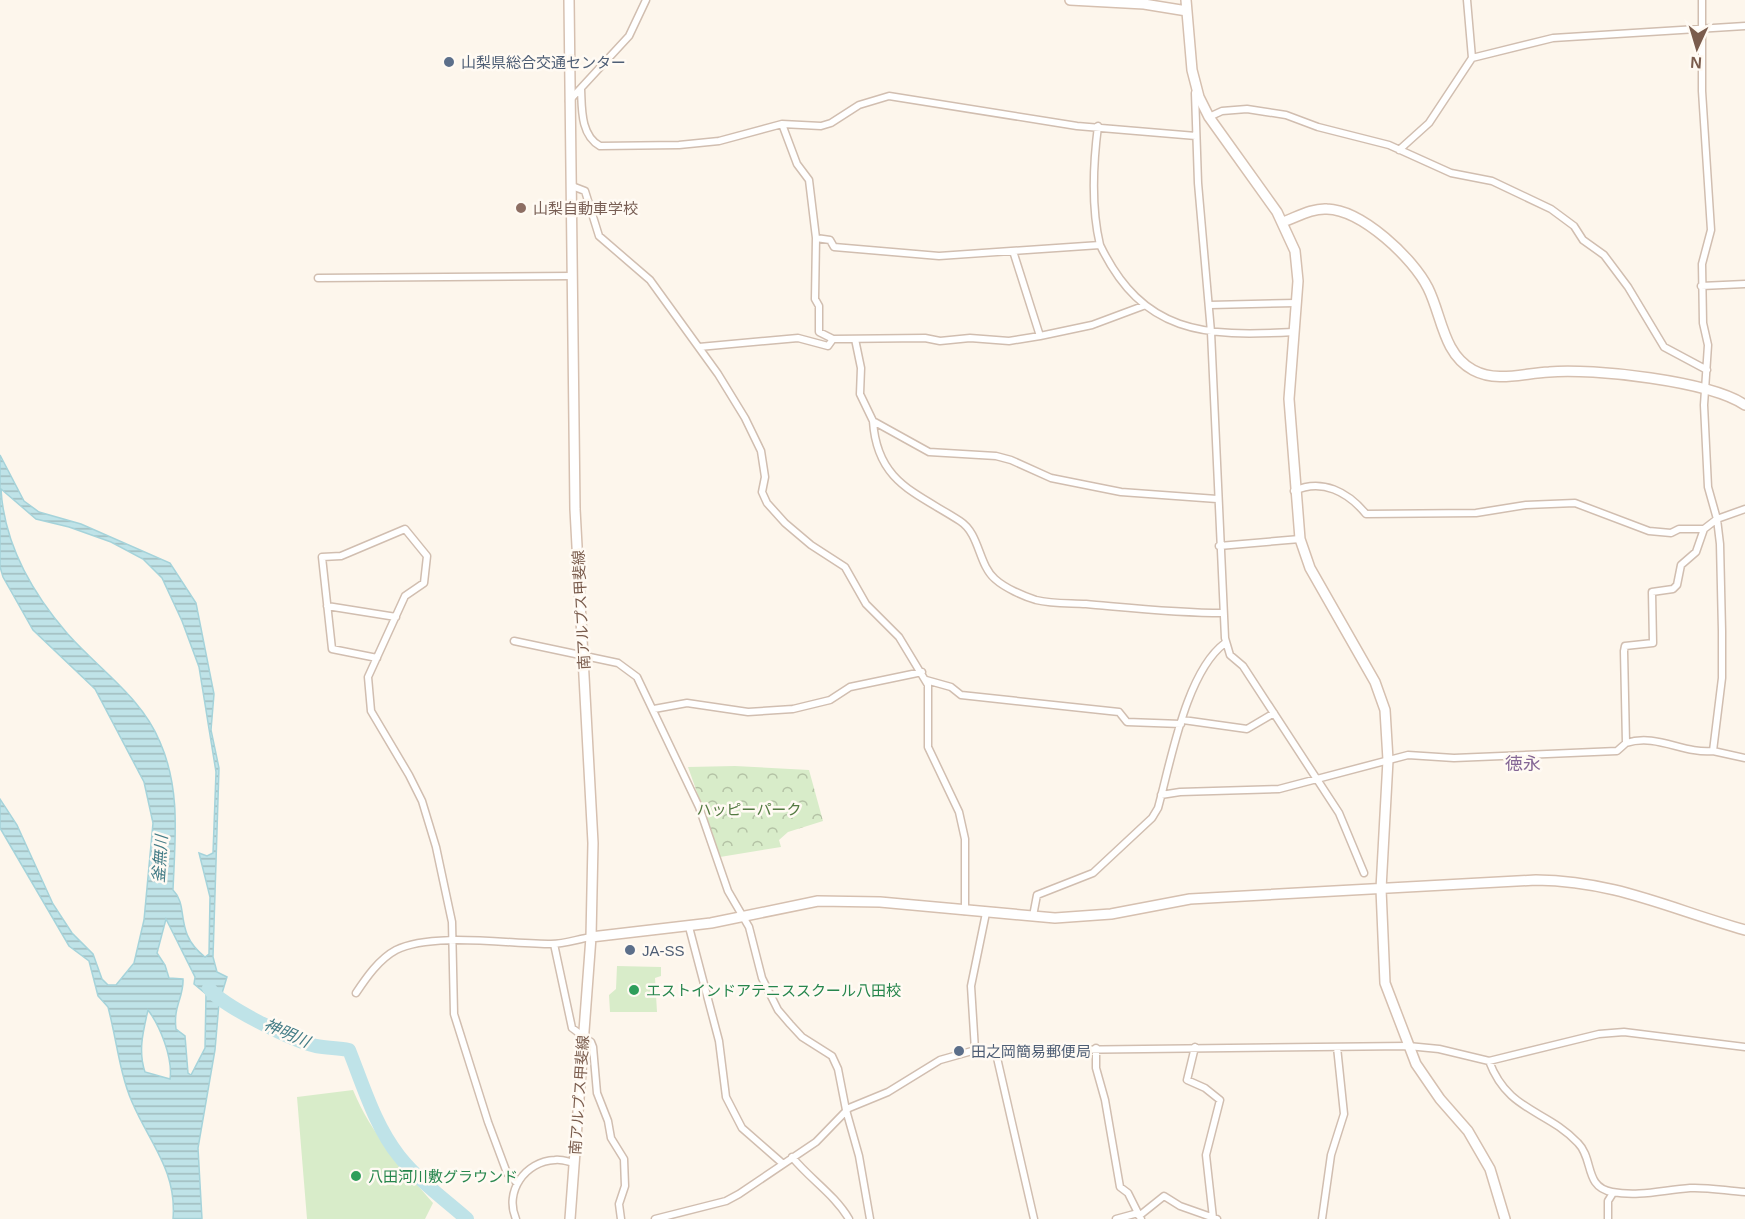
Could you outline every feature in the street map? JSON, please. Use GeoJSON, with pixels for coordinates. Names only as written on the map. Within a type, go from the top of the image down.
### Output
{"type":"FeatureCollection","features":[{"type":"Feature","properties":{"kind":"street","name":"南アルプス甲斐線"},"geometry":{"type":"LineString","coordinates":[[569,0],[575,509],[593,832],[591,937],[570,1219]]}},
{"type":"Feature","properties":{"kind":"street"},"geometry":{"type":"LineString","coordinates":[[569,101],[629,36],[646,0]]}},
{"type":"Feature","properties":{"kind":"street"},"geometry":{"type":"LineString","coordinates":[[1070,0],[1144,4],[1187,11]]}},
{"type":"Feature","properties":{"kind":"street"},"geometry":{"type":"LineString","coordinates":[[1186,0],[1195,86],[1198,183],[1210,305],[1225,643],[1230,655],[1243,666],[1339,813],[1364,873]]}},
{"type":"Feature","properties":{"kind":"street"},"geometry":{"type":"LineString","coordinates":[[1400,150],[1429,123],[1472,58],[1467,0]]}},
{"type":"Feature","properties":{"kind":"street"},"geometry":{"type":"LineString","coordinates":[[1702,0],[1702,92],[1712,230],[1704,256],[1701,286],[1703,323],[1708,345],[1704,405],[1708,487],[1717,519],[1722,678],[1713,751]]}},
{"type":"Feature","properties":{"kind":"street"},"geometry":{"type":"LineString","coordinates":[[1472,58],[1553,38],[1745,26]]}},
{"type":"Feature","properties":{"kind":"street"},"geometry":{"type":"LineString","coordinates":[[1195,86],[1209,117],[1283,222],[1295,251],[1298,281],[1289,399],[1294,491],[1300,539],[1310,568],[1381,696],[1385,710],[1388,760],[1381,889],[1385,983],[1408,1046],[1425,1080],[1480,1151],[1495,1185],[1505,1219]]}},
{"type":"Feature","properties":{"kind":"street"},"geometry":{"type":"LineString","coordinates":[[581,89],[583,123],[595,143],[600,146],[679,145],[719,141],[782,124],[821,126],[869,101],[890,96],[1077,126],[1196,136]]}},
{"type":"Feature","properties":{"kind":"street"},"geometry":{"type":"LineString","coordinates":[[1209,117],[1222,111],[1247,109],[1286,115],[1318,127],[1389,145],[1451,173],[1492,182],[1551,209],[1574,226],[1583,240],[1604,255],[1628,287],[1664,347],[1707,370]]}},
{"type":"Feature","properties":{"kind":"street"},"geometry":{"type":"LineString","coordinates":[[569,127],[583,123]]}},
{"type":"Feature","properties":{"kind":"street"},"geometry":{"type":"LineString","coordinates":[[782,124],[797,164],[809,180],[816,238],[815,299],[819,306],[819,332],[833,339],[925,338],[940,342],[970,338],[1009,341],[1092,325],[1143,306]]}},
{"type":"Feature","properties":{"kind":"street"},"geometry":{"type":"LineString","coordinates":[[1098,126],[1093,188],[1096,228],[1100,245],[1125,288],[1143,306],[1176,323],[1234,335],[1294,332]]}},
{"type":"Feature","properties":{"kind":"street"},"geometry":{"type":"LineString","coordinates":[[572,186],[585,191],[599,236],[650,280],[699,346],[756,439],[761,451],[765,477],[762,492],[767,503],[785,523],[811,545],[845,567],[866,604],[899,637],[922,672],[926,680],[928,747],[959,812],[964,839],[965,911]]}},
{"type":"Feature","properties":{"kind":"street"},"geometry":{"type":"LineString","coordinates":[[1283,222],[1315,210],[1340,211],[1386,239],[1412,263],[1428,288],[1445,335],[1456,355],[1464,364],[1486,376],[1506,377],[1579,371],[1625,375],[1706,389],[1745,405]]}},
{"type":"Feature","properties":{"kind":"street"},"geometry":{"type":"LineString","coordinates":[[816,238],[830,240],[834,247],[939,256],[1100,245]]}},
{"type":"Feature","properties":{"kind":"street"},"geometry":{"type":"LineString","coordinates":[[1013,251],[1040,336]]}},
{"type":"Feature","properties":{"kind":"street"},"geometry":{"type":"LineString","coordinates":[[318,278],[573,276]]}},
{"type":"Feature","properties":{"kind":"street"},"geometry":{"type":"LineString","coordinates":[[1701,286],[1745,284]]}},
{"type":"Feature","properties":{"kind":"street"},"geometry":{"type":"LineString","coordinates":[[1210,305],[1296,303]]}},
{"type":"Feature","properties":{"kind":"street"},"geometry":{"type":"LineString","coordinates":[[699,346],[798,338],[828,346],[833,339]]}},
{"type":"Feature","properties":{"kind":"street"},"geometry":{"type":"LineString","coordinates":[[855,339],[861,368],[860,394],[873,421],[879,455],[904,488],[963,523],[973,537],[987,571],[996,580],[1035,600],[1179,613],[1223,613]]}},
{"type":"Feature","properties":{"kind":"street"},"geometry":{"type":"LineString","coordinates":[[873,421],[929,452],[996,456],[1011,460],[1051,478],[1121,492],[1162,497],[1217,499]]}},
{"type":"Feature","properties":{"kind":"street"},"geometry":{"type":"LineString","coordinates":[[1294,491],[1315,487],[1343,491],[1366,514],[1476,513],[1526,505],[1575,503],[1649,531],[1671,533],[1679,529],[1704,529]]}},
{"type":"Feature","properties":{"kind":"street"},"geometry":{"type":"LineString","coordinates":[[1626,743],[1623,651],[1625,646],[1653,643],[1652,592],[1673,589],[1677,585],[1681,565],[1696,552],[1704,529],[1717,519],[1745,509]]}},
{"type":"Feature","properties":{"kind":"street"},"geometry":{"type":"LineString","coordinates":[[377,658],[332,649],[322,557],[341,556],[405,529],[424,552],[427,560],[424,583],[405,596],[396,617],[377,658],[368,677],[371,711],[422,801],[446,886],[454,941],[454,1014],[507,1173],[517,1183]]}},
{"type":"Feature","properties":{"kind":"street"},"geometry":{"type":"LineString","coordinates":[[1219,546],[1300,539]]}},
{"type":"Feature","properties":{"kind":"street"},"geometry":{"type":"LineString","coordinates":[[327,606],[396,617]]}},
{"type":"Feature","properties":{"kind":"street"},"geometry":{"type":"LineString","coordinates":[[514,641],[618,663],[637,677],[699,807],[728,891],[749,927],[762,978],[778,1010],[802,1037],[832,1056],[838,1069],[846,1110],[859,1156],[870,1219]]}},
{"type":"Feature","properties":{"kind":"street"},"geometry":{"type":"LineString","coordinates":[[1033,916],[1037,895],[1093,873],[1152,818],[1198,673],[1206,661],[1225,643]]}},
{"type":"Feature","properties":{"kind":"street"},"geometry":{"type":"LineString","coordinates":[[654,709],[687,702],[748,712],[793,709],[830,700],[850,687],[922,672]]}},
{"type":"Feature","properties":{"kind":"street"},"geometry":{"type":"LineString","coordinates":[[926,680],[951,687],[961,695],[1119,712],[1127,722],[1182,722],[1247,729],[1274,713]]}},
{"type":"Feature","properties":{"kind":"street"},"geometry":{"type":"LineString","coordinates":[[1161,795],[1189,791],[1279,789],[1408,755],[1454,758],[1617,751],[1626,743],[1638,739],[1661,741],[1745,758]]}},
{"type":"Feature","properties":{"kind":"street"},"geometry":{"type":"LineString","coordinates":[[356,993],[369,974],[395,951],[426,942],[554,944],[591,937],[689,927],[818,901],[1055,918],[1111,914],[1190,899],[1570,880],[1607,886],[1745,930]]}},
{"type":"Feature","properties":{"kind":"street"},"geometry":{"type":"LineString","coordinates":[[975,1050],[971,986],[986,913]]}},
{"type":"Feature","properties":{"kind":"street"},"geometry":{"type":"LineString","coordinates":[[689,927],[719,1041],[726,1097],[742,1128],[782,1164]]}},
{"type":"Feature","properties":{"kind":"street"},"geometry":{"type":"LineString","coordinates":[[554,944],[572,1028],[593,1047],[597,1093],[612,1138],[624,1159],[625,1186],[619,1204],[621,1219]]}},
{"type":"Feature","properties":{"kind":"street"},"geometry":{"type":"LineString","coordinates":[[655,1219],[726,1201],[828,1133],[846,1110],[888,1092],[940,1060],[975,1050],[1408,1046],[1439,1049],[1489,1061],[1599,1034],[1616,1033],[1745,1047]]}},
{"type":"Feature","properties":{"kind":"street"},"geometry":{"type":"LineString","coordinates":[[1116,1219],[1139,1216],[1164,1196],[1180,1206],[1215,1218],[1206,1155],[1220,1100],[1205,1088],[1187,1080],[1195,1047]]}},
{"type":"Feature","properties":{"kind":"street"},"geometry":{"type":"LineString","coordinates":[[1322,1219],[1331,1155],[1344,1114],[1337,1047]]}},
{"type":"Feature","properties":{"kind":"street"},"geometry":{"type":"LineString","coordinates":[[1096,1048],[1096,1068],[1105,1100],[1120,1187],[1128,1193],[1139,1216]]}},
{"type":"Feature","properties":{"kind":"street"},"geometry":{"type":"LineString","coordinates":[[995,1049],[1034,1219]]}},
{"type":"Feature","properties":{"kind":"street"},"geometry":{"type":"LineString","coordinates":[[1489,1061],[1494,1076],[1507,1094],[1581,1145],[1596,1186],[1613,1193],[1652,1195],[1690,1188],[1745,1192]]}},
{"type":"Feature","properties":{"kind":"street"},"geometry":{"type":"LineString","coordinates":[[792,1157],[808,1176],[842,1206],[849,1219]]}},
{"type":"Feature","properties":{"kind":"street"},"geometry":{"type":"LineString","coordinates":[[516,1219],[512,1204],[517,1183],[528,1171],[540,1164],[555,1160],[574,1163]]}},
{"type":"Feature","properties":{"kind":"street"},"geometry":{"type":"LineString","coordinates":[[1608,1219],[1608,1201],[1613,1193]]}},
{"type":"Feature","properties":{"kind":"green space","name":"ハッピーパーク"},"geometry":{"type":"Polygon","coordinates":[[[735,766],[809,770],[823,821],[788,832],[779,840],[781,847],[720,857],[688,767],[735,766]]]}},
{"type":"Feature","properties":{"kind":"green space","name":"エストインドアテニススクール八田校"},"geometry":{"type":"Polygon","coordinates":[[[617,966],[661,967],[661,976],[655,978],[657,1012],[610,1012],[609,995],[616,989],[617,966]]]}},
{"type":"Feature","properties":{"kind":"green space","name":"八田河川敷グラウンド"},"geometry":{"type":"Polygon","coordinates":[[[353,1090],[378,1136],[433,1203],[425,1219],[307,1219],[297,1097],[353,1090]]]}},
{"type":"Feature","properties":{"kind":"water","name":"釜無川"},"geometry":{"type":"Polygon","coordinates":[[[0,455],[24,501],[39,512],[81,524],[170,563],[196,603],[214,694],[211,730],[219,768],[213,957],[217,972],[227,977],[219,1003],[215,1050],[198,1148],[202,1219],[173,1219],[171,1186],[167,1172],[128,1091],[108,1007],[98,996],[89,961],[69,946],[0,828],[0,799],[17,825],[53,904],[72,933],[93,954],[102,979],[108,985],[116,985],[134,963],[144,920],[153,823],[144,782],[95,689],[33,630],[3,577],[0,567],[0,455]],[[1,489],[3,509],[14,547],[31,583],[66,632],[142,710],[160,742],[167,760],[174,796],[173,890],[181,904],[185,929],[189,938],[195,948],[205,957],[209,954],[210,897],[199,853],[207,856],[213,853],[216,772],[199,667],[182,621],[162,578],[143,559],[111,542],[69,527],[36,519],[1,489]],[[166,919],[157,953],[165,965],[169,978],[183,979],[175,1021],[176,1029],[185,1036],[188,1073],[191,1075],[205,1048],[206,994],[194,984],[195,977],[166,919]],[[148,1010],[143,1034],[145,1072],[170,1079],[170,1062],[165,1043],[148,1010]]]}},
{"type":"Feature","properties":{"kind":"waterway","name":"神明川"},"geometry":{"type":"LineString","coordinates":[[209,988],[215,995],[242,1013],[293,1038],[316,1046],[349,1050],[370,1105],[383,1132],[399,1156],[414,1173],[467,1219]]}},
{"type":"Feature","properties":{"kind":"place","name":"山梨県総合交通センター"},"geometry":{"type":"Point","coordinates":[449,62]}},
{"type":"Feature","properties":{"kind":"place","name":"山梨自動車学校"},"geometry":{"type":"Point","coordinates":[521,208]}},
{"type":"Feature","properties":{"kind":"place","name":"JA-SS"},"geometry":{"type":"Point","coordinates":[630,950]}},
{"type":"Feature","properties":{"kind":"place","name":"エストインドアテニススクール八田校"},"geometry":{"type":"Point","coordinates":[634,990]}},
{"type":"Feature","properties":{"kind":"place","name":"田之岡簡易郵便局"},"geometry":{"type":"Point","coordinates":[959,1051]}},
{"type":"Feature","properties":{"kind":"place","name":"八田河川敷グラウンド"},"geometry":{"type":"Point","coordinates":[356,1176]}},
{"type":"Feature","properties":{"kind":"district","name":"徳永"},"geometry":{"type":"Point","coordinates":[1523,764]}}]}
